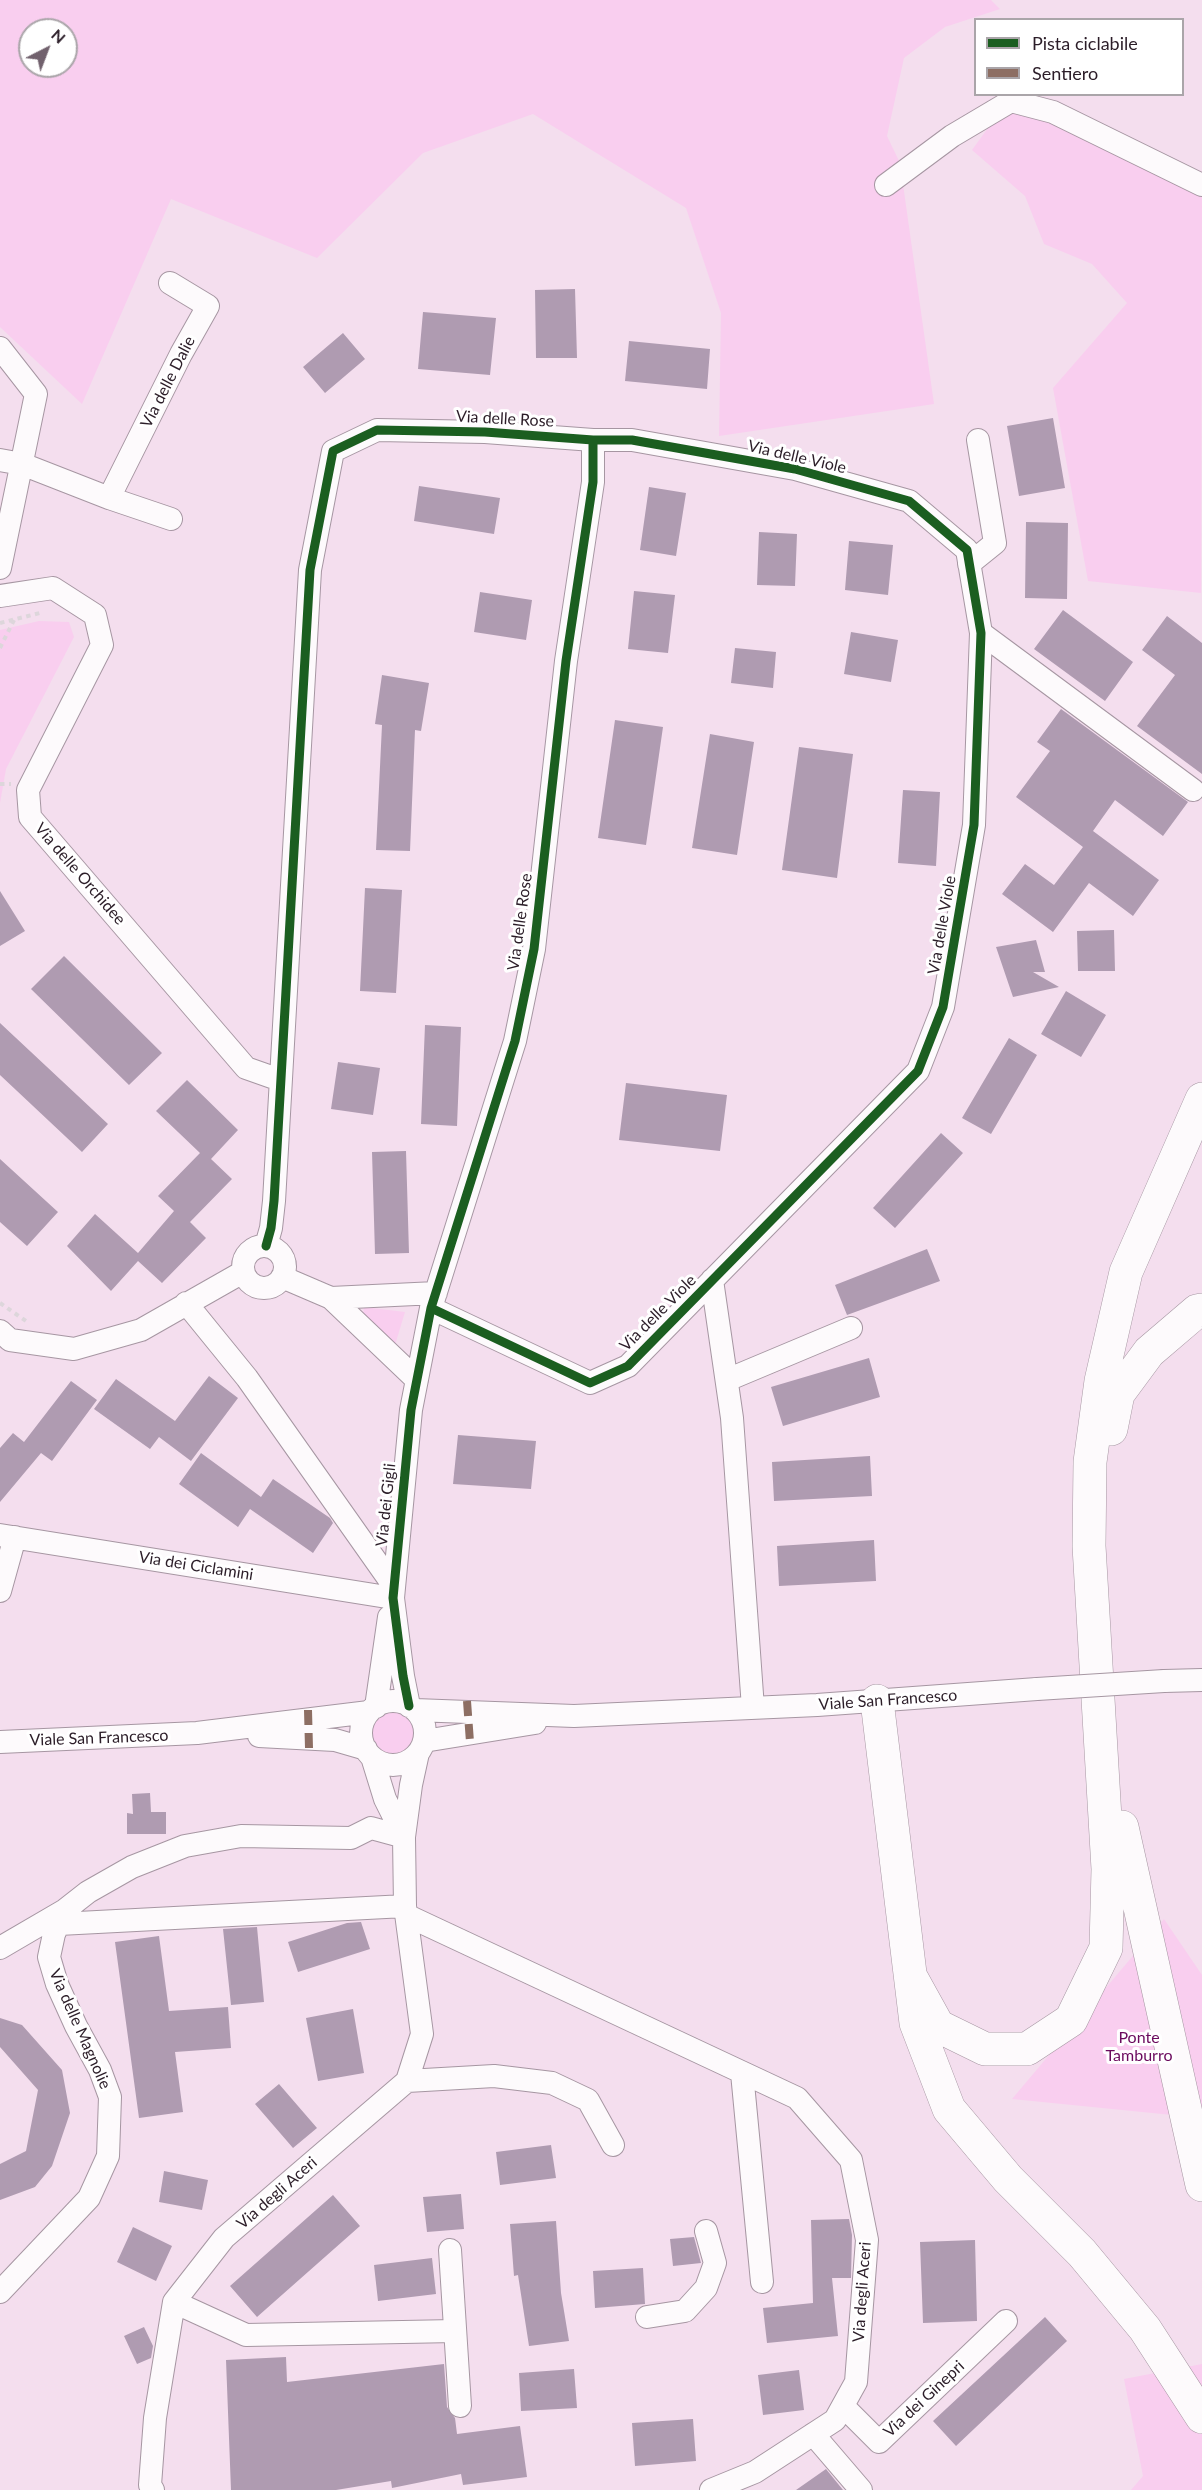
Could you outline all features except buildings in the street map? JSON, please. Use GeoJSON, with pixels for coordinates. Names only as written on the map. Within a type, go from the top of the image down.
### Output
{"type":"FeatureCollection","features":[{"type":"Feature","properties":{"kind":"highway"},"geometry":{"type":"LineString","coordinates":[[912,1979],[938,2026],[985,2049],[1027,2049],[1071,2020],[1106,1948],[1108,1869],[1089,1546],[1090,1462],[1101,1382],[1126,1272],[1202,1099]]}},
{"type":"Feature","properties":{"kind":"highway"},"geometry":{"type":"LineString","coordinates":[[1089,1546],[1118,1394],[1149,1352],[1197,1311],[1202,1310]]}},
{"type":"Feature","properties":{"kind":"highway"},"geometry":{"type":"LineString","coordinates":[[877,1701],[916,2023],[949,2109],[1008,2180],[1082,2253],[1145,2329],[1202,2417]]}},
{"type":"Feature","properties":{"kind":"highway"},"geometry":{"type":"LineString","coordinates":[[1101,1736],[1202,2186]]}},
{"type":"Feature","properties":{"kind":"street"},"geometry":{"type":"LineString","coordinates":[[886,185],[952,136],[1011,101],[1053,112],[1202,185]]}},
{"type":"Feature","properties":{"kind":"street","name":"Via delle Dalie"},"geometry":{"type":"LineString","coordinates":[[109,498],[181,354],[208,306],[170,283]]}},
{"type":"Feature","properties":{"kind":"street"},"geometry":{"type":"LineString","coordinates":[[0,348],[36,394],[11,462],[0,568]]}},
{"type":"Feature","properties":{"kind":"street","name":"Via delle Rose"},"geometry":{"type":"LineString","coordinates":[[266,1246],[271,1228],[310,570],[333,451],[377,430],[485,432],[593,440],[592,482],[566,661],[534,949],[515,1041],[434,1300]]}},
{"type":"Feature","properties":{"kind":"street","name":"Via delle Viole"},"geometry":{"type":"LineString","coordinates":[[434,1300],[590,1383],[628,1366],[918,1071],[943,1007],[974,825],[981,633],[967,550],[909,501],[795,469],[632,440],[593,440]]}},
{"type":"Feature","properties":{"kind":"street"},"geometry":{"type":"LineString","coordinates":[[969,564],[995,543],[978,440]]}},
{"type":"Feature","properties":{"kind":"street"},"geometry":{"type":"LineString","coordinates":[[11,462],[171,519]]}},
{"type":"Feature","properties":{"kind":"street","name":"Via delle Orchidee"},"geometry":{"type":"LineString","coordinates":[[0,596],[53,588],[95,615],[102,645],[27,790],[30,817],[246,1068],[280,1080]]}},
{"type":"Feature","properties":{"kind":"street"},"geometry":{"type":"LineString","coordinates":[[981,633],[1193,790]]}},
{"type":"Feature","properties":{"kind":"street"},"geometry":{"type":"LineString","coordinates":[[266,1246],[273,1247],[283,1257],[285,1264],[282,1277],[272,1286],[258,1287],[252,1284],[243,1272],[244,1259],[253,1248],[266,1246]]}},
{"type":"Feature","properties":{"kind":"street"},"geometry":{"type":"LineString","coordinates":[[0,1331],[10,1340],[74,1349],[141,1330],[243,1272]]}},
{"type":"Feature","properties":{"kind":"street"},"geometry":{"type":"LineString","coordinates":[[282,1277],[331,1298],[417,1380]]}},
{"type":"Feature","properties":{"kind":"street","name":"Via delle Viole"},"geometry":{"type":"LineString","coordinates":[[712,1280],[732,1419],[753,1708]]}},
{"type":"Feature","properties":{"kind":"street"},"geometry":{"type":"LineString","coordinates":[[331,1298],[434,1300]]}},
{"type":"Feature","properties":{"kind":"street","name":"Via dei Gigli"},"geometry":{"type":"LineString","coordinates":[[372,1709],[393,1591],[411,1410],[434,1300]]}},
{"type":"Feature","properties":{"kind":"street"},"geometry":{"type":"LineString","coordinates":[[186,1303],[247,1378],[393,1591]]}},
{"type":"Feature","properties":{"kind":"street"},"geometry":{"type":"LineString","coordinates":[[727,1380],[851,1328]]}},
{"type":"Feature","properties":{"kind":"street"},"geometry":{"type":"LineString","coordinates":[[0,1591],[8,1536]]}},
{"type":"Feature","properties":{"kind":"street","name":"Via dei Ciclamini"},"geometry":{"type":"LineString","coordinates":[[8,1536],[393,1591]]}},
{"type":"Feature","properties":{"kind":"street","name":"Via dei Gigli"},"geometry":{"type":"LineString","coordinates":[[393,1591],[403,1676],[412,1708]]}},
{"type":"Feature","properties":{"kind":"street","name":"Viale San Francesco"},"geometry":{"type":"LineString","coordinates":[[412,1708],[468,1706],[574,1716],[877,1701],[1202,1680]]}},
{"type":"Feature","properties":{"kind":"street"},"geometry":{"type":"LineString","coordinates":[[404,1837],[385,1799],[362,1730],[372,1709],[393,1701],[412,1708],[424,1723],[421,1747],[411,1785],[404,1837],[405,1911],[422,2034],[407,2081],[494,2076],[552,2083],[588,2100],[613,2145]]}},
{"type":"Feature","properties":{"kind":"street"},"geometry":{"type":"LineString","coordinates":[[468,1706],[470,1738]]}},
{"type":"Feature","properties":{"kind":"street","name":"Viale San Francesco"},"geometry":{"type":"LineString","coordinates":[[0,1742],[141,1738],[197,1733],[308,1729],[372,1709]]}},
{"type":"Feature","properties":{"kind":"street","name":"Viale San Francesco"},"geometry":{"type":"LineString","coordinates":[[421,1747],[574,1716]]}},
{"type":"Feature","properties":{"kind":"street","name":"Viale San Francesco"},"geometry":{"type":"LineString","coordinates":[[308,1729],[369,1753]]}},
{"type":"Feature","properties":{"kind":"street"},"geometry":{"type":"LineString","coordinates":[[369,1753],[380,1762],[393,1765],[403,1764],[421,1747]]}},
{"type":"Feature","properties":{"kind":"street"},"geometry":{"type":"LineString","coordinates":[[0,1948],[62,1917],[88,1892],[132,1867],[185,1846],[241,1836],[351,1838],[371,1828],[404,1837]]}},
{"type":"Feature","properties":{"kind":"street"},"geometry":{"type":"LineString","coordinates":[[62,1917],[405,1911]]}},
{"type":"Feature","properties":{"kind":"street","name":"Via degli Aceri"},"geometry":{"type":"LineString","coordinates":[[405,1911],[797,2098],[851,2160],[867,2240],[856,2382],[836,2420],[755,2472],[711,2490]]}},
{"type":"Feature","properties":{"kind":"street","name":"Via delle Magnolie"},"geometry":{"type":"LineString","coordinates":[[0,2292],[89,2198],[108,2156],[110,2097],[100,2070],[57,1984],[49,1957],[62,1917]]}},
{"type":"Feature","properties":{"kind":"street"},"geometry":{"type":"LineString","coordinates":[[742,2073],[762,2282]]}},
{"type":"Feature","properties":{"kind":"street","name":"Via degli Aceri"},"geometry":{"type":"LineString","coordinates":[[153,2490],[150,2485],[155,2418],[174,2302],[224,2238],[407,2081]]}},
{"type":"Feature","properties":{"kind":"street"},"geometry":{"type":"LineString","coordinates":[[647,2316],[685,2311],[706,2288],[715,2263],[706,2231]]}},
{"type":"Feature","properties":{"kind":"street"},"geometry":{"type":"LineString","coordinates":[[450,2250],[460,2406]]}},
{"type":"Feature","properties":{"kind":"street"},"geometry":{"type":"LineString","coordinates":[[174,2302],[246,2335],[455,2331]]}},
{"type":"Feature","properties":{"kind":"street","name":"Via dei Ginepri"},"geometry":{"type":"LineString","coordinates":[[843,2406],[879,2442],[1006,2322]]}},
{"type":"Feature","properties":{"kind":"street"},"geometry":{"type":"LineString","coordinates":[[813,2434],[861,2490]]}},
{"type":"Feature","properties":{"kind":"path"},"geometry":{"type":"LineString","coordinates":[[0,624],[43,612]]}},
{"type":"Feature","properties":{"kind":"path"},"geometry":{"type":"LineString","coordinates":[[0,648],[14,620]]}},
{"type":"Feature","properties":{"kind":"path"},"geometry":{"type":"LineString","coordinates":[[12,792],[14,775]]}},
{"type":"Feature","properties":{"kind":"path"},"geometry":{"type":"LineString","coordinates":[[0,784],[12,784]]}},
{"type":"Feature","properties":{"kind":"path"},"geometry":{"type":"LineString","coordinates":[[0,1303],[29,1323]]}},
{"type":"Feature","properties":{"kind":"green space"},"geometry":{"type":"Polygon","coordinates":[[[0,0],[991,0],[1000,9],[945,27],[904,58],[887,136],[900,163],[934,404],[719,436],[721,313],[686,208],[533,114],[423,153],[317,258],[171,199],[82,404],[0,327],[0,0]]]}},
{"type":"Feature","properties":{"kind":"green space"},"geometry":{"type":"Polygon","coordinates":[[[1047,100],[1202,182],[1201,593],[1088,581],[1053,388],[1127,303],[1092,264],[1044,244],[1025,196],[972,150],[1001,110],[1047,100]]]}},
{"type":"Feature","properties":{"kind":"green space"},"geometry":{"type":"Polygon","coordinates":[[[39,621],[69,622],[74,637],[6,769],[0,803],[0,630],[39,621]]]}},
{"type":"Feature","properties":{"kind":"green space"},"geometry":{"type":"Polygon","coordinates":[[[364,1307],[405,1312],[395,1345],[362,1320],[364,1307]]]}},
{"type":"Feature","properties":{"kind":"green space"},"geometry":{"type":"Polygon","coordinates":[[[392,1708],[409,1715],[416,1732],[409,1749],[392,1756],[375,1749],[368,1732],[375,1715],[392,1708]]]}},
{"type":"Feature","properties":{"kind":"green space","name":"Ponte Tamburro"},"geometry":{"type":"Polygon","coordinates":[[[1164,1919],[1202,1975],[1202,2118],[1012,2099],[1164,1919]]]}},
{"type":"Feature","properties":{"kind":"green space"},"geometry":{"type":"Polygon","coordinates":[[[1202,2364],[1202,2490],[1131,2490],[1143,2476],[1124,2379],[1202,2364]]]}},
{"type":"Feature","properties":{"kind":"marked path"},"geometry":{"type":"LineString","coordinates":[[467,1701],[470,1742]]}},
{"type":"Feature","properties":{"kind":"marked path"},"geometry":{"type":"LineString","coordinates":[[308,1710],[309,1748]]}},
{"type":"Feature","properties":{"kind":"cycle path"},"geometry":{"type":"LineString","coordinates":[[266,1246],[274,1201],[310,570],[333,451],[377,430],[485,432],[593,440],[593,482],[566,661],[534,949],[515,1041],[431,1308],[411,1410],[393,1598],[409,1706]]}},
{"type":"Feature","properties":{"kind":"cycle path"},"geometry":{"type":"LineString","coordinates":[[431,1308],[590,1383],[628,1366],[918,1071],[943,1007],[974,825],[981,633],[967,550],[909,501],[795,469],[632,440],[593,440]]}}]}
